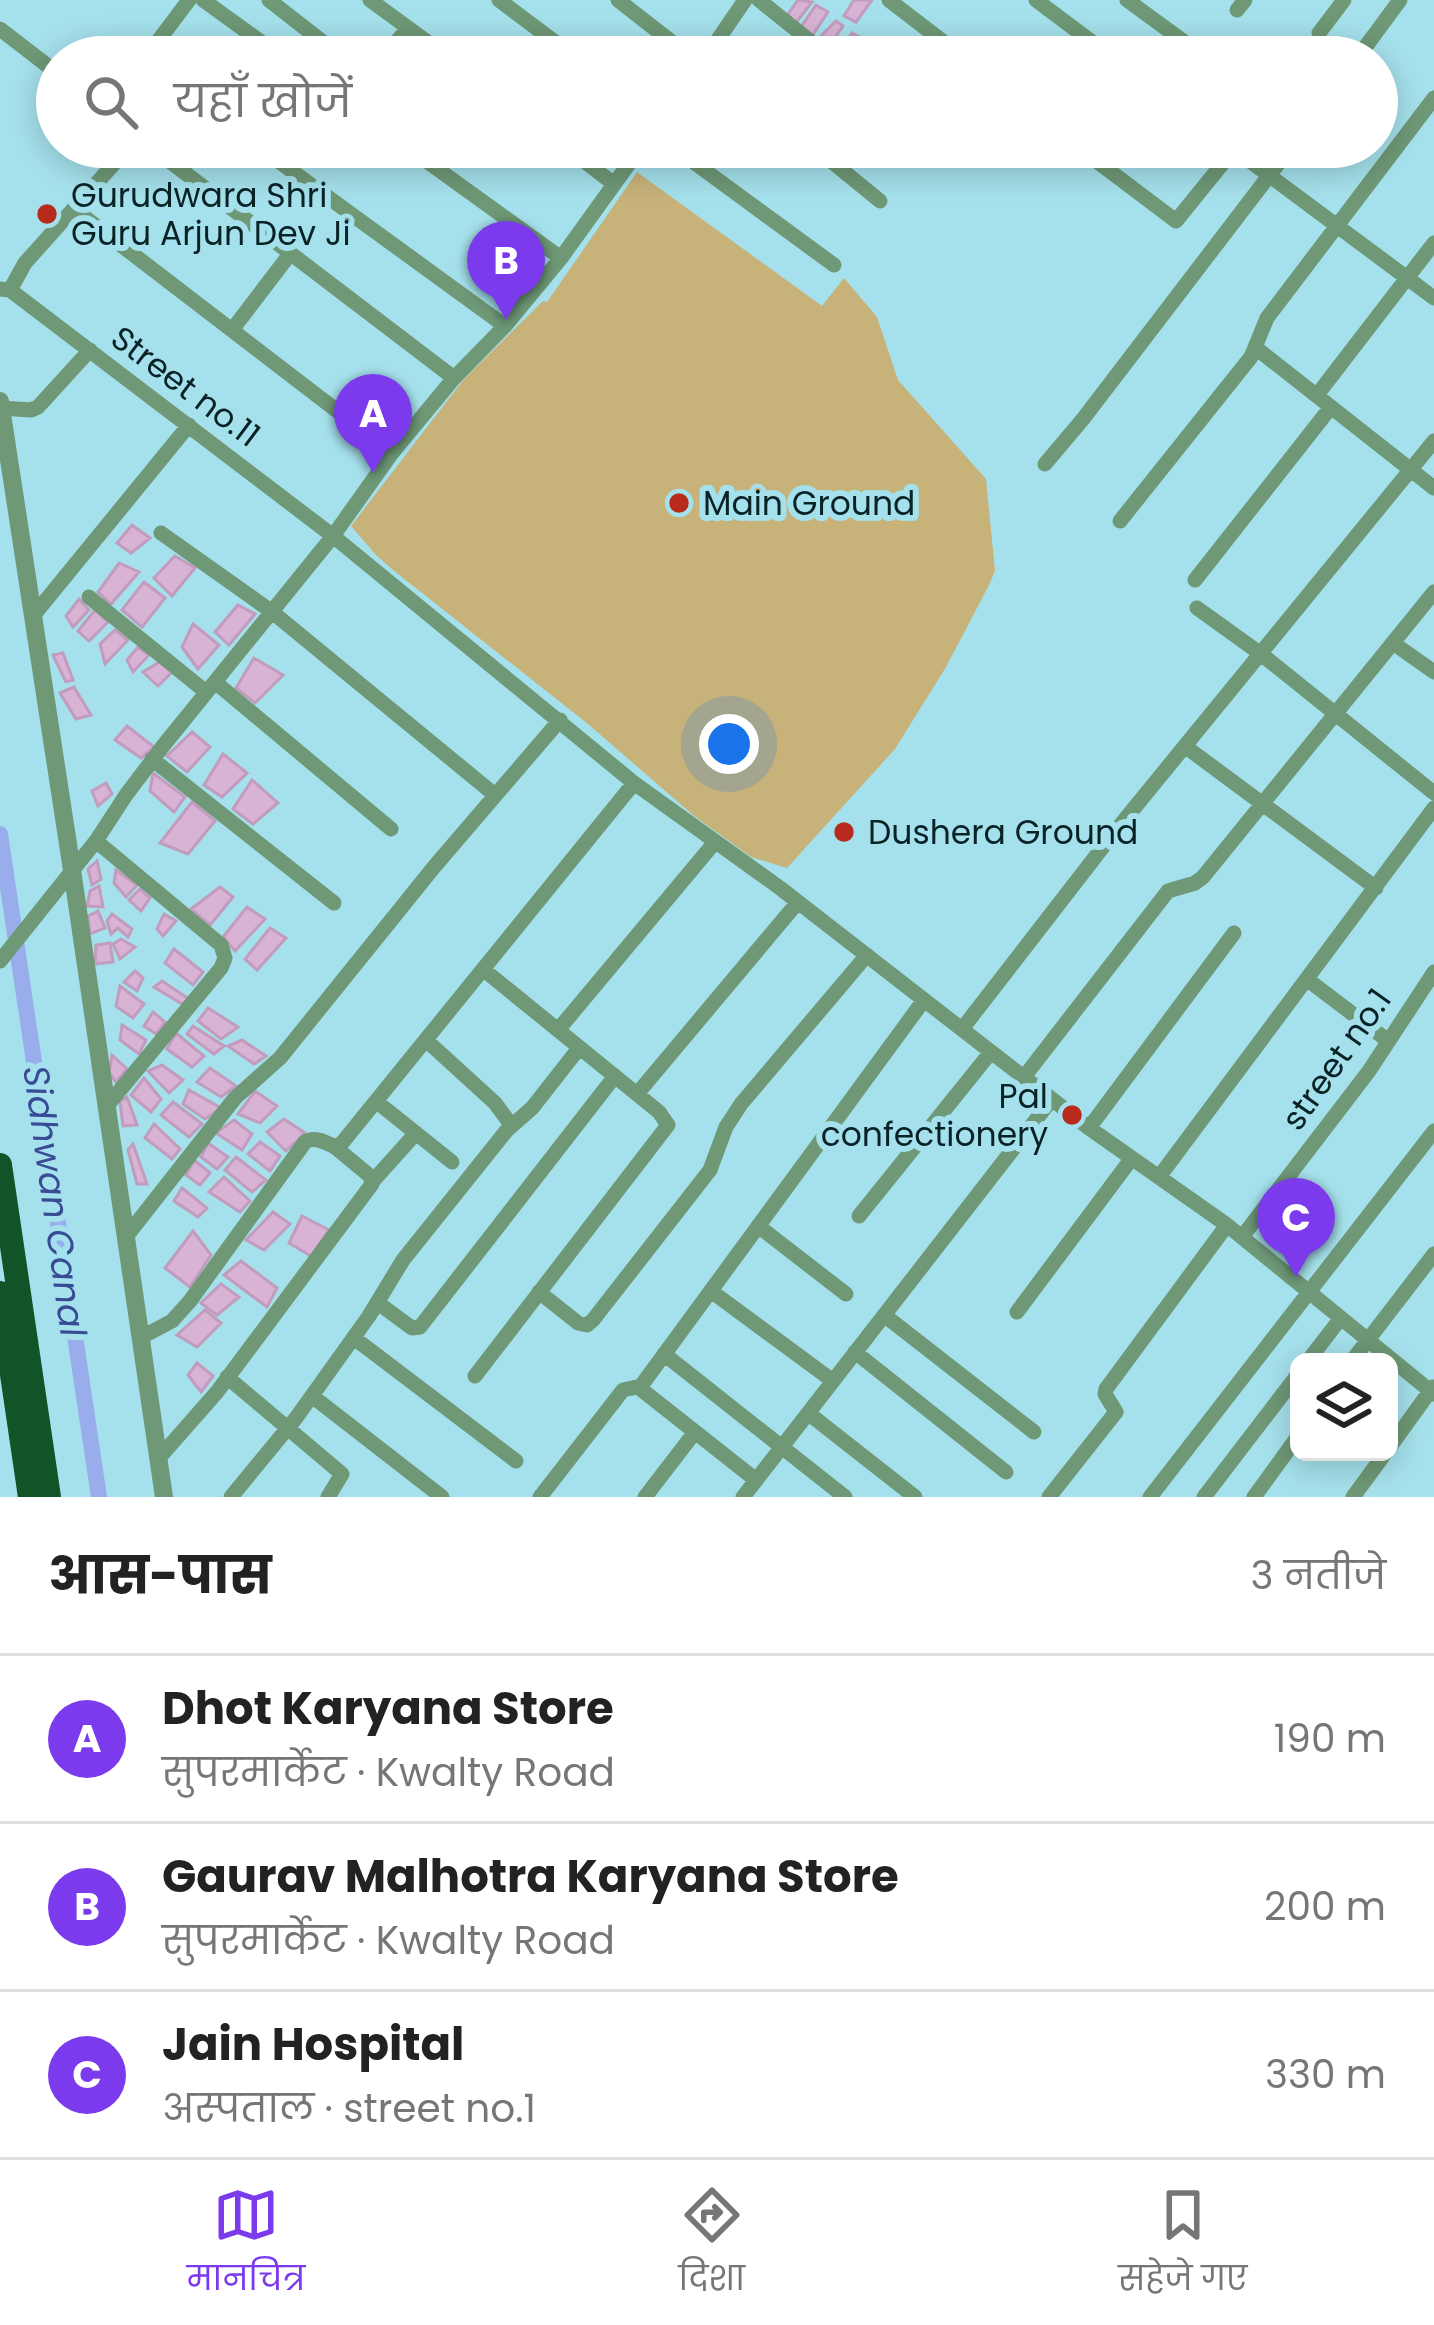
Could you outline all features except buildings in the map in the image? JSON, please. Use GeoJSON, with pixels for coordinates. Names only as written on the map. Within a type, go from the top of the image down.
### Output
{"type":"FeatureCollection","features":[{"type":"Feature","properties":{"kind":"highway"},"geometry":{"type":"LineString","coordinates":[[0,1165],[49,1497]]}},
{"type":"Feature","properties":{"kind":"highway"},"geometry":{"type":"LineString","coordinates":[[0,1293],[30,1497]]}},
{"type":"Feature","properties":{"kind":"street"},"geometry":{"type":"LineString","coordinates":[[159,36],[189,0]]}},
{"type":"Feature","properties":{"kind":"street"},"geometry":{"type":"LineString","coordinates":[[203,0],[253,36]]}},
{"type":"Feature","properties":{"kind":"street"},"geometry":{"type":"LineString","coordinates":[[269,0],[315,36]]}},
{"type":"Feature","properties":{"kind":"street"},"geometry":{"type":"LineString","coordinates":[[370,0],[419,36]]}},
{"type":"Feature","properties":{"kind":"street"},"geometry":{"type":"LineString","coordinates":[[499,0],[547,36]]}},
{"type":"Feature","properties":{"kind":"street"},"geometry":{"type":"LineString","coordinates":[[618,0],[664,36]]}},
{"type":"Feature","properties":{"kind":"street"},"geometry":{"type":"LineString","coordinates":[[720,36],[745,0]]}},
{"type":"Feature","properties":{"kind":"street"},"geometry":{"type":"LineString","coordinates":[[759,0],[804,36]]}},
{"type":"Feature","properties":{"kind":"street"},"geometry":{"type":"LineString","coordinates":[[890,0],[936,36]]}},
{"type":"Feature","properties":{"kind":"street"},"geometry":{"type":"LineString","coordinates":[[1127,0],[1176,36]]}},
{"type":"Feature","properties":{"kind":"street"},"geometry":{"type":"LineString","coordinates":[[1319,33],[1344,0]]}},
{"type":"Feature","properties":{"kind":"street"},"geometry":{"type":"LineString","coordinates":[[1373,36],[1400,0]]}},
{"type":"Feature","properties":{"kind":"street"},"geometry":{"type":"LineString","coordinates":[[1042,2],[1085,36]]}},
{"type":"Feature","properties":{"kind":"street"},"geometry":{"type":"LineString","coordinates":[[401,36],[408,28]]}},
{"type":"Feature","properties":{"kind":"street"},"geometry":{"type":"LineString","coordinates":[[0,29],[36,57]]}},
{"type":"Feature","properties":{"kind":"street"},"geometry":{"type":"LineString","coordinates":[[1398,146],[1434,98]]}},
{"type":"Feature","properties":{"kind":"street"},"geometry":{"type":"LineString","coordinates":[[3,286],[110,168]]}},
{"type":"Feature","properties":{"kind":"street"},"geometry":{"type":"LineString","coordinates":[[178,168],[454,378]]}},
{"type":"Feature","properties":{"kind":"street"},"geometry":{"type":"LineString","coordinates":[[288,168],[505,326]]}},
{"type":"Feature","properties":{"kind":"street"},"geometry":{"type":"LineString","coordinates":[[436,168],[561,258]]}},
{"type":"Feature","properties":{"kind":"street"},"geometry":{"type":"LineString","coordinates":[[593,168],[614,184]]}},
{"type":"Feature","properties":{"kind":"street"},"geometry":{"type":"LineString","coordinates":[[0,962],[96,842],[152,759],[333,536],[392,453],[561,258],[626,168]]}},
{"type":"Feature","properties":{"kind":"street"},"geometry":{"type":"LineString","coordinates":[[702,168],[834,265]]}},
{"type":"Feature","properties":{"kind":"street"},"geometry":{"type":"LineString","coordinates":[[840,168],[880,201]]}},
{"type":"Feature","properties":{"kind":"street"},"geometry":{"type":"LineString","coordinates":[[1105,168],[1172,220],[1178,220],[1218,168]]}},
{"type":"Feature","properties":{"kind":"street"},"geometry":{"type":"LineString","coordinates":[[1258,168],[1434,298]]}},
{"type":"Feature","properties":{"kind":"street"},"geometry":{"type":"LineString","coordinates":[[1045,464],[1276,168]]}},
{"type":"Feature","properties":{"kind":"street"},"geometry":{"type":"LineString","coordinates":[[1120,521],[1256,348],[1268,318],[1382,168]]}},
{"type":"Feature","properties":{"kind":"street"},"geometry":{"type":"LineString","coordinates":[[74,209],[392,453]]}},
{"type":"Feature","properties":{"kind":"street"},"geometry":{"type":"LineString","coordinates":[[1317,395],[1434,243]]}},
{"type":"Feature","properties":{"kind":"street"},"geometry":{"type":"LineString","coordinates":[[232,330],[290,254]]}},
{"type":"Feature","properties":{"kind":"street","name":"Street no.11"},"geometry":{"type":"LineString","coordinates":[[3,286],[333,536],[634,783],[798,902],[1089,1128],[1227,1225],[1433,1390]]}},
{"type":"Feature","properties":{"kind":"street"},"geometry":{"type":"LineString","coordinates":[[1256,348],[1434,488]]}},
{"type":"Feature","properties":{"kind":"street"},"geometry":{"type":"LineString","coordinates":[[90,350],[38,407],[1,405],[66,878],[106,1107],[164,1497]]}},
{"type":"Feature","properties":{"kind":"street"},"geometry":{"type":"LineString","coordinates":[[1195,580],[1331,406]]}},
{"type":"Feature","properties":{"kind":"street"},"geometry":{"type":"LineString","coordinates":[[33,616],[189,425]]}},
{"type":"Feature","properties":{"kind":"street"},"geometry":{"type":"LineString","coordinates":[[962,1029],[1113,834],[1434,441]]}},
{"type":"Feature","properties":{"kind":"street"},"geometry":{"type":"LineString","coordinates":[[161,532],[271,611],[495,795]]}},
{"type":"Feature","properties":{"kind":"street"},"geometry":{"type":"LineString","coordinates":[[1024,1077],[1168,891],[1200,880],[1434,592]]}},
{"type":"Feature","properties":{"kind":"street"},"geometry":{"type":"LineString","coordinates":[[89,597],[391,829]]}},
{"type":"Feature","properties":{"kind":"street"},"geometry":{"type":"LineString","coordinates":[[1197,608],[1262,654],[1434,793]]}},
{"type":"Feature","properties":{"kind":"street"},"geometry":{"type":"LineString","coordinates":[[1393,643],[1434,672]]}},
{"type":"Feature","properties":{"kind":"street"},"geometry":{"type":"LineString","coordinates":[[125,1238],[239,1093],[280,1058],[560,720]]}},
{"type":"Feature","properties":{"kind":"street"},"geometry":{"type":"LineString","coordinates":[[1186,747],[1376,888]]}},
{"type":"Feature","properties":{"kind":"street"},"geometry":{"type":"LineString","coordinates":[[152,759],[334,903]]}},
{"type":"Feature","properties":{"kind":"street"},"geometry":{"type":"LineString","coordinates":[[335,1147],[377,1102],[634,783]]}},
{"type":"Feature","properties":{"kind":"street"},"geometry":{"type":"LineString","coordinates":[[1159,1177],[1434,808]]}},
{"type":"Feature","properties":{"kind":"street"},"geometry":{"type":"LineString","coordinates":[[96,842],[221,945],[225,958],[106,1107]]}},
{"type":"Feature","properties":{"kind":"street"},"geometry":{"type":"LineString","coordinates":[[558,1030],[716,842]]}},
{"type":"Feature","properties":{"kind":"street"},"geometry":{"type":"LineString","coordinates":[[637,1094],[798,902]]}},
{"type":"Feature","properties":{"kind":"street"},"geometry":{"type":"LineString","coordinates":[[1089,1128],[1234,933]]}},
{"type":"Feature","properties":{"kind":"street"},"geometry":{"type":"LineString","coordinates":[[539,1292],[578,1323],[592,1320],[710,1170],[726,1126],[741,1104],[867,955]]}},
{"type":"Feature","properties":{"kind":"street"},"geometry":{"type":"LineString","coordinates":[[475,1376],[668,1125],[659,1112],[484,970]]}},
{"type":"Feature","properties":{"kind":"street","name":"street no.1"},"geometry":{"type":"LineString","coordinates":[[1242,1237],[1369,1070],[1434,972]]}},
{"type":"Feature","properties":{"kind":"street"},"geometry":{"type":"LineString","coordinates":[[1308,980],[1387,1040]]}},
{"type":"Feature","properties":{"kind":"street"},"geometry":{"type":"LineString","coordinates":[[540,1497],[623,1390],[641,1386],[924,1000]]}},
{"type":"Feature","properties":{"kind":"street"},"geometry":{"type":"LineString","coordinates":[[427,1041],[495,1103],[512,1126]]}},
{"type":"Feature","properties":{"kind":"street"},"geometry":{"type":"LineString","coordinates":[[231,1497],[313,1396],[404,1260],[579,1048]]}},
{"type":"Feature","properties":{"kind":"street"},"geometry":{"type":"LineString","coordinates":[[859,1216],[991,1052]]}},
{"type":"Feature","properties":{"kind":"street"},"geometry":{"type":"LineString","coordinates":[[378,1303],[412,1328],[420,1328],[615,1076]]}},
{"type":"Feature","properties":{"kind":"street"},"geometry":{"type":"LineString","coordinates":[[742,1497],[1052,1099]]}},
{"type":"Feature","properties":{"kind":"street"},"geometry":{"type":"LineString","coordinates":[[377,1102],[452,1162]]}},
{"type":"Feature","properties":{"kind":"street"},"geometry":{"type":"LineString","coordinates":[[1150,1497],[1434,1131]]}},
{"type":"Feature","properties":{"kind":"street"},"geometry":{"type":"LineString","coordinates":[[158,1459],[227,1377],[373,1181],[416,1133]]}},
{"type":"Feature","properties":{"kind":"street"},"geometry":{"type":"LineString","coordinates":[[140,1338],[172,1321],[190,1300],[305,1142],[313,1139],[335,1147],[373,1181]]}},
{"type":"Feature","properties":{"kind":"street"},"geometry":{"type":"LineString","coordinates":[[1017,1312],[1132,1158]]}},
{"type":"Feature","properties":{"kind":"street"},"geometry":{"type":"LineString","coordinates":[[1049,1497],[1116,1412],[1106,1389],[1227,1225]]}},
{"type":"Feature","properties":{"kind":"street"},"geometry":{"type":"LineString","coordinates":[[758,1226],[845,1294]]}},
{"type":"Feature","properties":{"kind":"street"},"geometry":{"type":"LineString","coordinates":[[1357,1353],[1434,1254]]}},
{"type":"Feature","properties":{"kind":"street"},"geometry":{"type":"LineString","coordinates":[[711,1291],[833,1381]]}},
{"type":"Feature","properties":{"kind":"street"},"geometry":{"type":"LineString","coordinates":[[884,1315],[1034,1432]]}},
{"type":"Feature","properties":{"kind":"street"},"geometry":{"type":"LineString","coordinates":[[1314,1353],[1341,1318]]}},
{"type":"Feature","properties":{"kind":"street"},"geometry":{"type":"LineString","coordinates":[[354,1338],[516,1461]]}},
{"type":"Feature","properties":{"kind":"street"},"geometry":{"type":"LineString","coordinates":[[855,1352],[1006,1472]]}},
{"type":"Feature","properties":{"kind":"street"},"geometry":{"type":"LineString","coordinates":[[664,1354],[844,1497]]}},
{"type":"Feature","properties":{"kind":"street"},"geometry":{"type":"LineString","coordinates":[[227,1377],[343,1474],[328,1497]]}},
{"type":"Feature","properties":{"kind":"street"},"geometry":{"type":"LineString","coordinates":[[1204,1497],[1290,1385]]}},
{"type":"Feature","properties":{"kind":"street"},"geometry":{"type":"LineString","coordinates":[[641,1386],[755,1480]]}},
{"type":"Feature","properties":{"kind":"street"},"geometry":{"type":"LineString","coordinates":[[1398,1437],[1433,1390]]}},
{"type":"Feature","properties":{"kind":"street"},"geometry":{"type":"LineString","coordinates":[[313,1396],[442,1497]]}},
{"type":"Feature","properties":{"kind":"street"},"geometry":{"type":"LineString","coordinates":[[808,1413],[915,1497]]}},
{"type":"Feature","properties":{"kind":"street"},"geometry":{"type":"LineString","coordinates":[[645,1497],[695,1432]]}},
{"type":"Feature","properties":{"kind":"street"},"geometry":{"type":"LineString","coordinates":[[1255,1497],[1290,1448]]}},
{"type":"Feature","properties":{"kind":"street"},"geometry":{"type":"LineString","coordinates":[[1353,1497],[1380,1461]]}},
{"type":"Feature","properties":{"kind":"shaded area","name":"Main Ground"},"geometry":{"type":"Polygon","coordinates":[[[637,172],[822,306],[844,278],[877,317],[898,380],[986,479],[995,571],[989,585],[895,749],[787,868],[751,857],[693,815],[588,724],[393,570],[351,526],[464,379],[547,302],[637,172]]]}},
{"type":"Feature","properties":{"kind":"waterway","name":"Sidhwan Canal"},"geometry":{"type":"LineString","coordinates":[[0,834],[99,1497]]}},
{"type":"Feature","properties":{"kind":"place","name":"Gurudwara Shri Guru Arjun Dev Ji"},"geometry":{"type":"Point","coordinates":[47,214]}},
{"type":"Feature","properties":{"kind":"place","name":"Gaurav Malhotra Karyana Store"},"geometry":{"type":"Point","coordinates":[506,320]}},
{"type":"Feature","properties":{"kind":"place","name":"Dhot Karyana Store"},"geometry":{"type":"Point","coordinates":[373,473]}},
{"type":"Feature","properties":{"kind":"place","name":"Main Ground"},"geometry":{"type":"Point","coordinates":[679,503]}},
{"type":"Feature","properties":{"kind":"place","name":"Dushera Ground"},"geometry":{"type":"Point","coordinates":[844,832]}},
{"type":"Feature","properties":{"kind":"place","name":"Pal confectionery"},"geometry":{"type":"Point","coordinates":[1072,1115]}},
{"type":"Feature","properties":{"kind":"place","name":"Jain Hospital"},"geometry":{"type":"Point","coordinates":[1296,1277]}}]}
